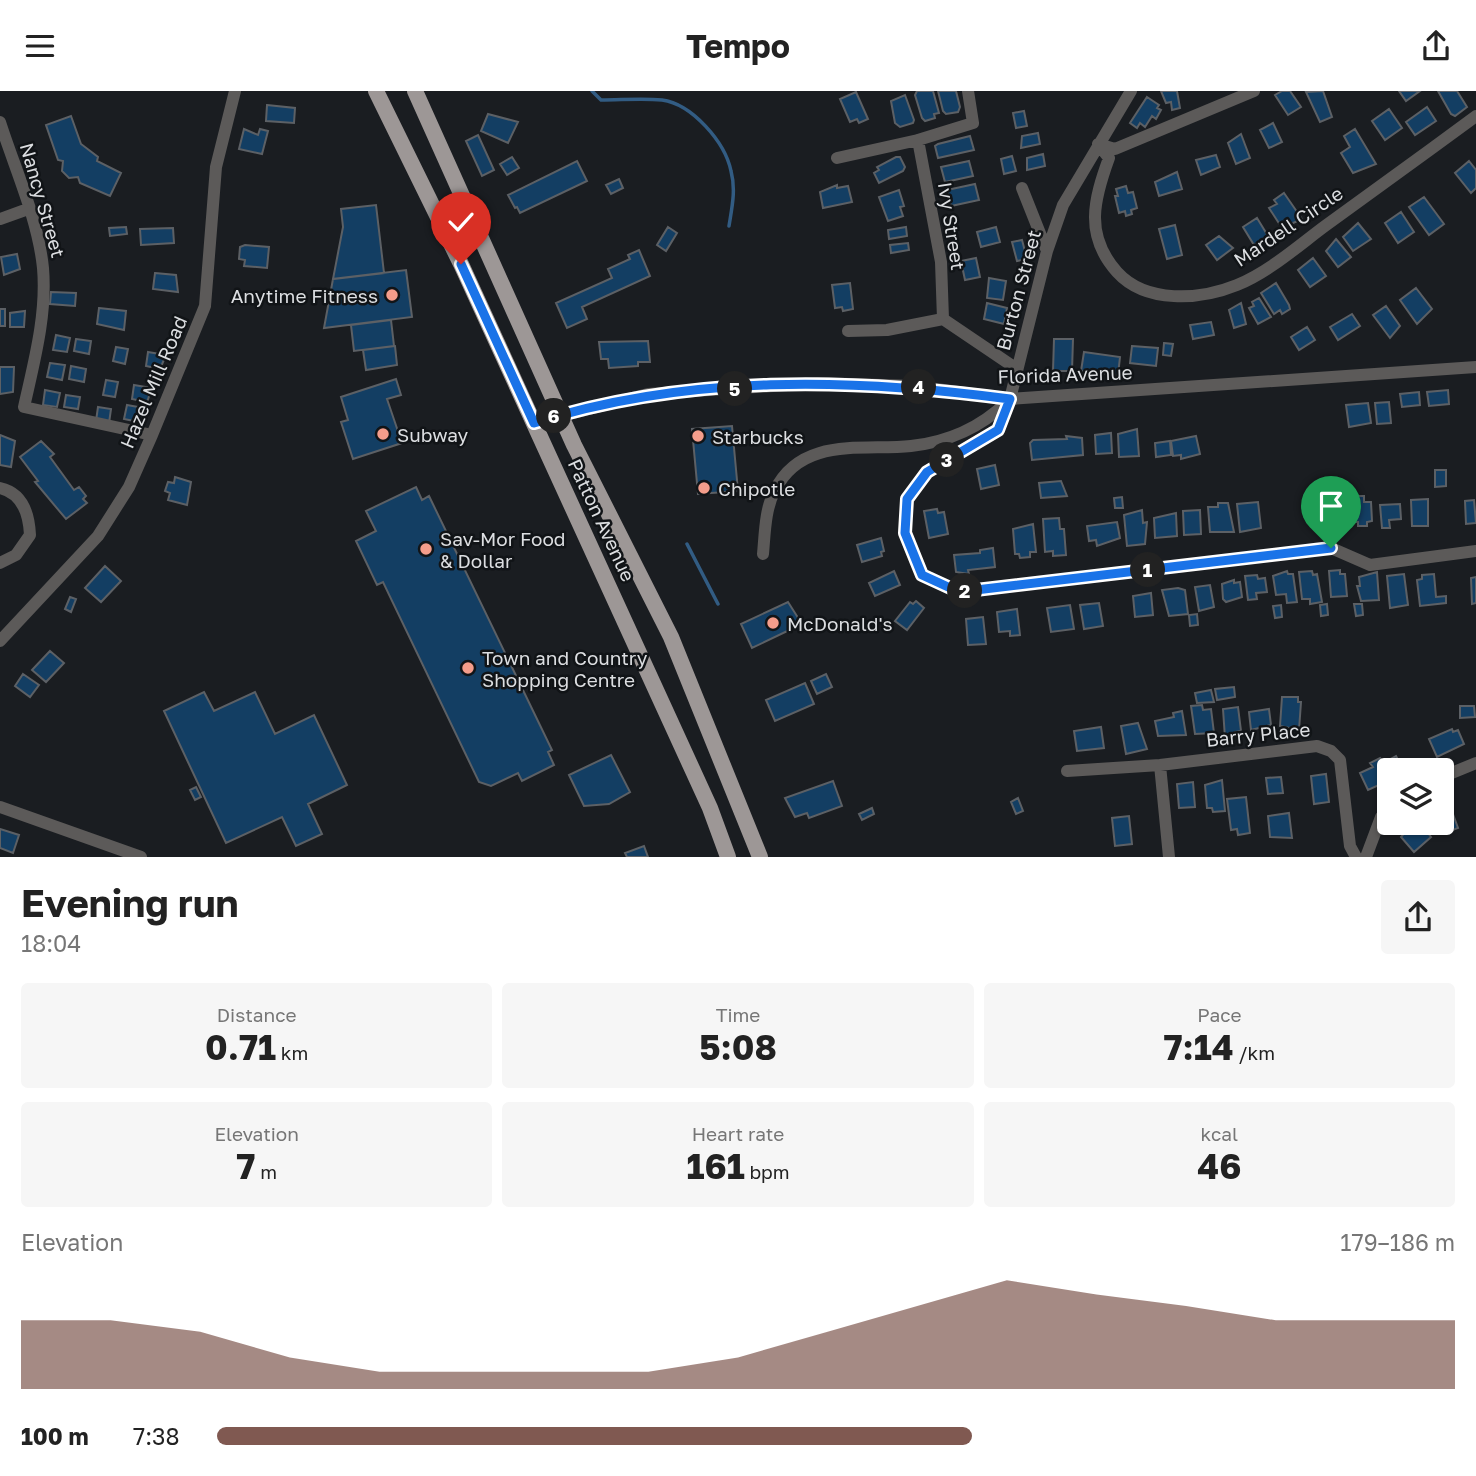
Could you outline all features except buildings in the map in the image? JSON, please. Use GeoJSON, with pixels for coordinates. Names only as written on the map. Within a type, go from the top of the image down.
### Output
{"type":"FeatureCollection","features":[{"type":"Feature","properties":{"kind":"main road","name":"Patton Avenue"},"geometry":{"type":"LineString","coordinates":[[376,91],[461,264],[729,856]]}},
{"type":"Feature","properties":{"kind":"main road","name":"Patton Avenue"},"geometry":{"type":"LineString","coordinates":[[415,91],[575,445],[671,637],[760,856]]}},
{"type":"Feature","properties":{"kind":"street","name":"Hazel Mill Road"},"geometry":{"type":"LineString","coordinates":[[0,641],[98,536],[129,487],[152,435],[205,306],[216,167],[235,91]]}},
{"type":"Feature","properties":{"kind":"street"},"geometry":{"type":"LineString","coordinates":[[837,158],[918,140],[973,123],[968,91]]}},
{"type":"Feature","properties":{"kind":"street","name":"Burton Street"},"geometry":{"type":"LineString","coordinates":[[1131,91],[1063,205],[1047,251],[1010,399],[998,430],[927,472],[907,499],[905,533],[922,575],[959,592],[1331,548],[1370,565],[1476,551]]}},
{"type":"Feature","properties":{"kind":"street"},"geometry":{"type":"LineString","coordinates":[[1098,144],[1115,149],[1254,91]]}},
{"type":"Feature","properties":{"kind":"street","name":"Mardell Circle"},"geometry":{"type":"LineString","coordinates":[[1098,144],[1109,157],[1094,201],[1097,237],[1107,260],[1122,277],[1164,296],[1199,295],[1237,284],[1279,260],[1476,116]]}},
{"type":"Feature","properties":{"kind":"street","name":"Nancy Street"},"geometry":{"type":"LineString","coordinates":[[0,123],[28,209],[43,268],[41,332],[24,407],[152,435]]}},
{"type":"Feature","properties":{"kind":"street","name":"Ivy Street"},"geometry":{"type":"LineString","coordinates":[[918,140],[941,262],[943,319]]}},
{"type":"Feature","properties":{"kind":"street"},"geometry":{"type":"LineString","coordinates":[[1022,188],[1047,251]]}},
{"type":"Feature","properties":{"kind":"street"},"geometry":{"type":"LineString","coordinates":[[0,219],[28,209]]}},
{"type":"Feature","properties":{"kind":"street"},"geometry":{"type":"LineString","coordinates":[[848,331],[887,330],[943,319],[1017,369]]}},
{"type":"Feature","properties":{"kind":"street","name":"Florida Avenue"},"geometry":{"type":"LineString","coordinates":[[534,423],[648,394],[818,383],[914,386],[1010,399],[1476,367]]}},
{"type":"Feature","properties":{"kind":"street"},"geometry":{"type":"LineString","coordinates":[[763,554],[767,516],[775,489],[790,470],[812,454],[838,448],[911,446],[948,437],[985,422],[1010,399]]}},
{"type":"Feature","properties":{"kind":"street"},"geometry":{"type":"LineString","coordinates":[[0,488],[11,490],[23,502],[30,535],[16,555],[0,563]]}},
{"type":"Feature","properties":{"kind":"street","name":"Barry Place"},"geometry":{"type":"LineString","coordinates":[[1067,771],[1160,765],[1317,746],[1331,751],[1340,760],[1350,846],[1356,856]]}},
{"type":"Feature","properties":{"kind":"street"},"geometry":{"type":"LineString","coordinates":[[1454,772],[1476,763]]}},
{"type":"Feature","properties":{"kind":"street"},"geometry":{"type":"LineString","coordinates":[[1160,765],[1169,856]]}},
{"type":"Feature","properties":{"kind":"street"},"geometry":{"type":"LineString","coordinates":[[0,807],[141,856]]}},
{"type":"Feature","properties":{"kind":"street"},"geometry":{"type":"LineString","coordinates":[[1366,856],[1377,827]]}},
{"type":"Feature","properties":{"kind":"waterway"},"geometry":{"type":"LineString","coordinates":[[592,91],[601,100],[654,99],[673,103],[706,126],[722,148],[731,171],[733,192],[729,226]]}},
{"type":"Feature","properties":{"kind":"waterway"},"geometry":{"type":"LineString","coordinates":[[687,544],[718,604]]}},
{"type":"Feature","properties":{"kind":"place","name":"Anytime Fitness"},"geometry":{"type":"Point","coordinates":[392,295]}},
{"type":"Feature","properties":{"kind":"place","name":"Subway"},"geometry":{"type":"Point","coordinates":[383,434]}},
{"type":"Feature","properties":{"kind":"place","name":"Starbucks"},"geometry":{"type":"Point","coordinates":[698,436]}},
{"type":"Feature","properties":{"kind":"place","name":"Chipotle"},"geometry":{"type":"Point","coordinates":[704,488]}},
{"type":"Feature","properties":{"kind":"place","name":"Sav-Mor Food & Dollar"},"geometry":{"type":"Point","coordinates":[426,549]}},
{"type":"Feature","properties":{"kind":"place","name":"McDonald's"},"geometry":{"type":"Point","coordinates":[773,623]}},
{"type":"Feature","properties":{"kind":"place","name":"Town and Country Shopping Centre"},"geometry":{"type":"Point","coordinates":[468,668]}},
{"type":"Feature","properties":{"kind":"route"},"geometry":{"type":"LineString","coordinates":[[461,264],[534,423],[648,394],[818,383],[914,386],[1010,399],[998,430],[927,472],[907,499],[905,533],[922,575],[959,592],[1331,548]]}}]}
